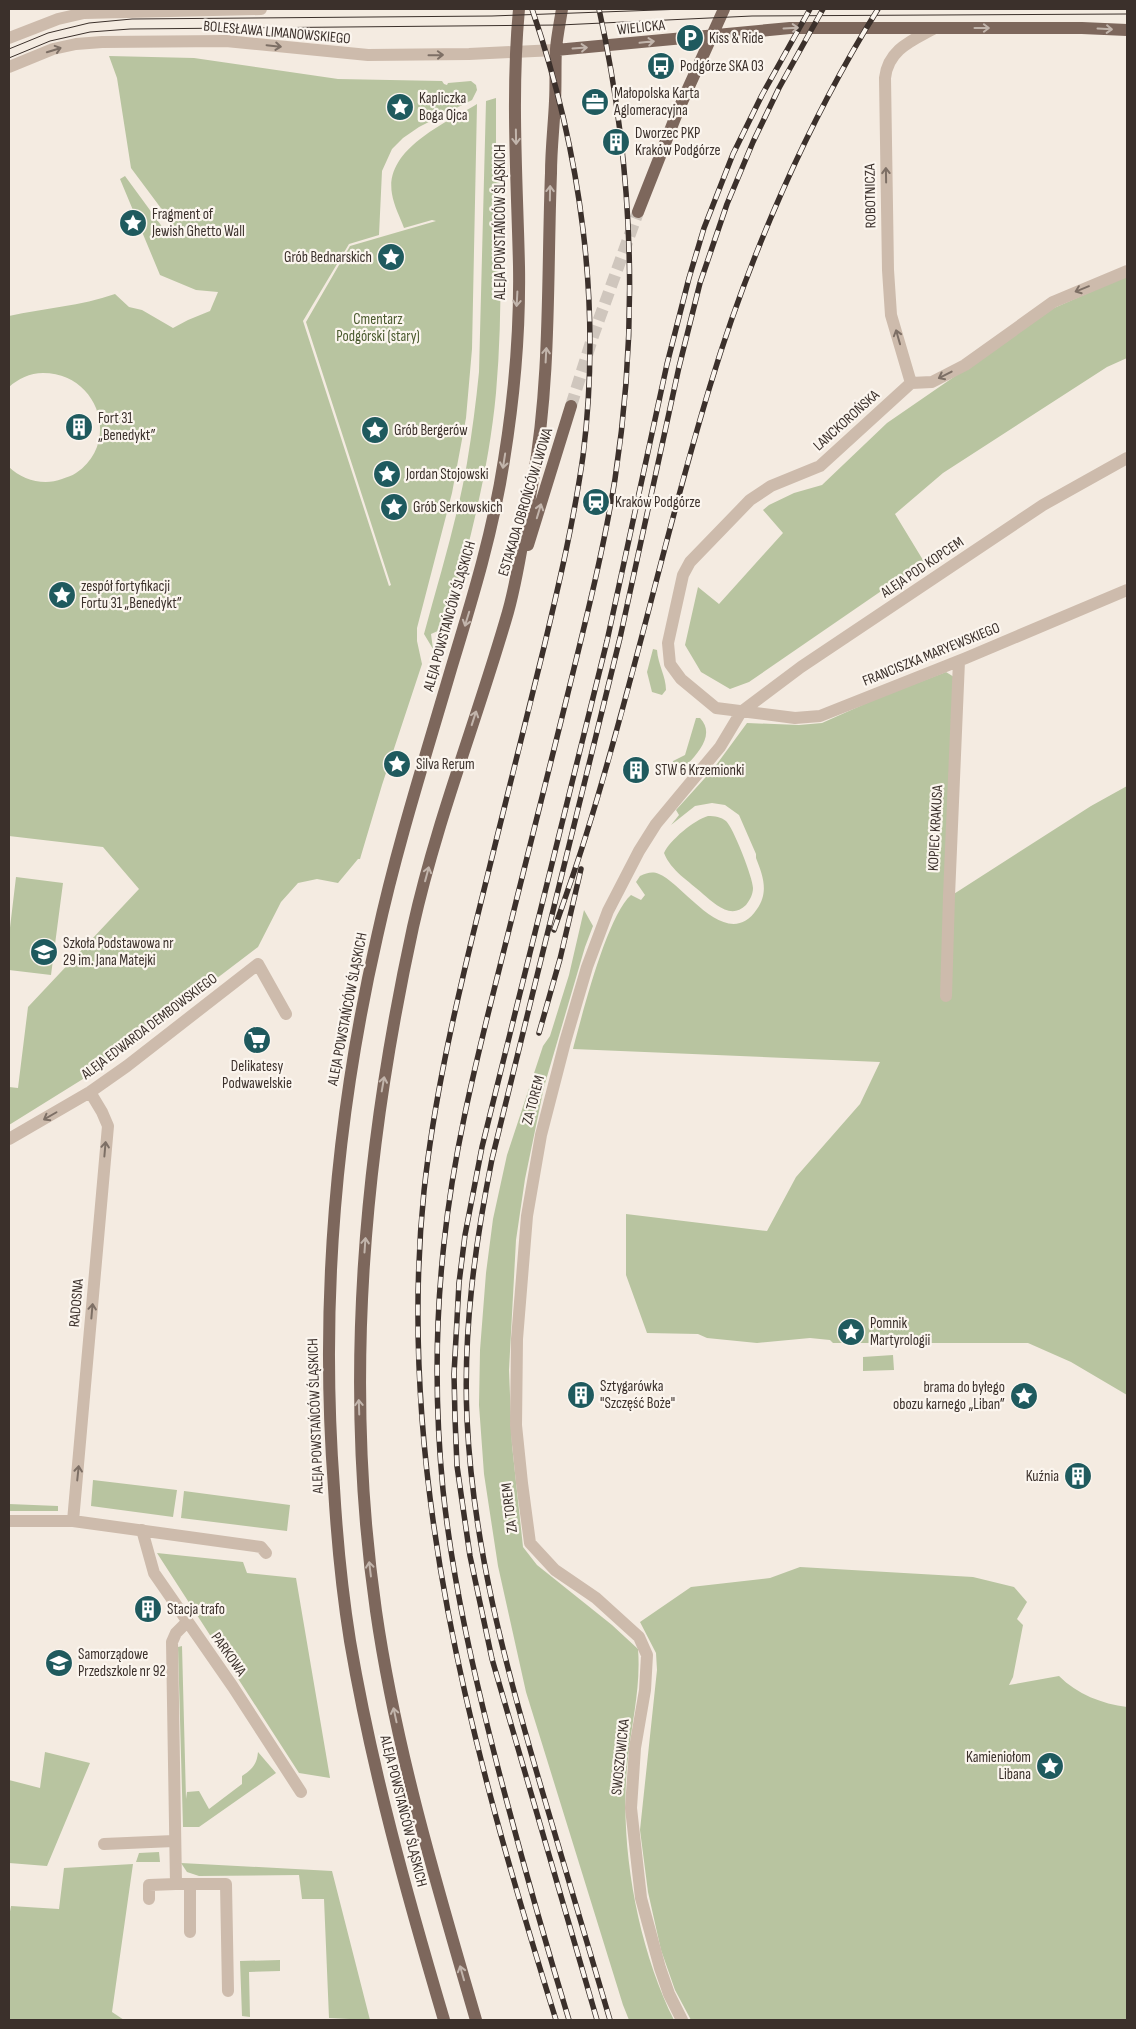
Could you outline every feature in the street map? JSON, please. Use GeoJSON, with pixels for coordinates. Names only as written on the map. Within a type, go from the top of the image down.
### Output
{"type":"FeatureCollection","features":[{"type":"Feature","properties":{"kind":"main road","name":"ALEJA POWSTAŃCÓW ŚLĄSKICH"},"geometry":{"type":"LineString","coordinates":[[444,2020],[381,1797],[350,1638],[338,1539],[332,1468],[329,1335],[331,1264],[334,1208],[343,1123],[366,986],[392,871],[484,562],[504,460],[515,360],[519,270],[515,88],[519,9]]}},
{"type":"Feature","properties":{"kind":"main road","name":"ALEJA POWSTAŃCÓW ŚLĄSKICH"},"geometry":{"type":"LineString","coordinates":[[476,2020],[414,1801],[377,1618],[365,1523],[359,1401],[360,1341],[373,1158],[380,1102],[395,1015],[414,921],[436,839],[509,608],[534,476],[544,404],[550,174],[556,50],[562,9]]}},
{"type":"Feature","properties":{"kind":"main road"},"geometry":{"type":"LineString","coordinates":[[638,212],[677,113],[724,9]]}},
{"type":"Feature","properties":{"kind":"main road","name":"WIELICKA"},"geometry":{"type":"LineString","coordinates":[[556,50],[790,28],[1082,28],[1127,30]]}},
{"type":"Feature","properties":{"kind":"main road","name":"ESTAKADA OBROŃCÓW LWOWA"},"geometry":{"type":"LineString","coordinates":[[509,608],[571,406]]}},
{"type":"Feature","properties":{"kind":"street","name":"BOLESŁAWA LIMANOWSKIEGO"},"geometry":{"type":"LineString","coordinates":[[9,38],[58,18],[84,13],[120,10],[261,9]]}},
{"type":"Feature","properties":{"kind":"street","name":"ROBOTNICZA"},"geometry":{"type":"LineString","coordinates":[[911,383],[891,307],[888,270],[885,78],[888,65],[895,52],[910,41],[934,29]]}},
{"type":"Feature","properties":{"kind":"street","name":"BOLESŁAWA LIMANOWSKIEGO"},"geometry":{"type":"LineString","coordinates":[[9,67],[53,49],[76,44],[102,42],[226,41],[368,55],[517,52]]}},
{"type":"Feature","properties":{"kind":"street","name":"WIELICKA"},"geometry":{"type":"LineString","coordinates":[[517,52],[556,50]]}},
{"type":"Feature","properties":{"kind":"street"},"geometry":{"type":"LineString","coordinates":[[911,383],[932,382],[957,369],[1053,302],[1127,271]]}},
{"type":"Feature","properties":{"kind":"street","name":"LANCKOROŃSKA"},"geometry":{"type":"LineString","coordinates":[[741,712],[713,706],[681,679],[670,664],[667,651],[669,632],[686,568],[695,556],[750,500],[771,486],[820,466],[911,383]]}},
{"type":"Feature","properties":{"kind":"street","name":"ALEJA POD KOPCEM"},"geometry":{"type":"LineString","coordinates":[[741,712],[800,668],[1043,505],[1068,489],[1127,458]]}},
{"type":"Feature","properties":{"kind":"street","name":"FRANCISZKA MARYEWSKIEGO"},"geometry":{"type":"LineString","coordinates":[[741,712],[795,718],[820,716],[959,661],[1127,590]]}},
{"type":"Feature","properties":{"kind":"street","name":"KOPIEC KRAKUSA"},"geometry":{"type":"LineString","coordinates":[[946,996],[948,896],[959,661]]}},
{"type":"Feature","properties":{"kind":"street","name":"ZA TOREM"},"geometry":{"type":"LineString","coordinates":[[530,1543],[516,1424],[516,1339],[527,1216],[541,1135],[587,966],[608,911],[639,851],[656,824],[712,758],[741,712]]}},
{"type":"Feature","properties":{"kind":"street","name":"ALEJA EDWARDA DEMBOWSKIEGO"},"geometry":{"type":"LineString","coordinates":[[9,1139],[90,1092],[128,1066],[258,964],[286,1014]]}},
{"type":"Feature","properties":{"kind":"street","name":"RADOSNA"},"geometry":{"type":"LineString","coordinates":[[73,1522],[108,1126],[90,1092]]}},
{"type":"Feature","properties":{"kind":"street"},"geometry":{"type":"LineString","coordinates":[[9,1521],[73,1522],[142,1530],[261,1547],[266,1553]]}},
{"type":"Feature","properties":{"kind":"street","name":"PARKOWA"},"geometry":{"type":"LineString","coordinates":[[142,1530],[154,1573],[233,1687],[301,1792]]}},
{"type":"Feature","properties":{"kind":"street","name":"SWOSZOWICKA"},"geometry":{"type":"LineString","coordinates":[[530,1543],[555,1570],[596,1598],[639,1637],[647,1654],[645,1690],[635,1748],[630,1808],[641,1898],[660,1968],[669,1994],[682,2020]]}},
{"type":"Feature","properties":{"kind":"street"},"geometry":{"type":"LineString","coordinates":[[176,1884],[172,1642],[176,1633],[187,1622]]}},
{"type":"Feature","properties":{"kind":"street"},"geometry":{"type":"LineString","coordinates":[[104,1844],[174,1842]]}},
{"type":"Feature","properties":{"kind":"street"},"geometry":{"type":"LineString","coordinates":[[149,1899],[150,1885],[226,1884],[228,1992]]}},
{"type":"Feature","properties":{"kind":"street"},"geometry":{"type":"LineString","coordinates":[[190,1885],[190,1932]]}},
{"type":"Feature","properties":{"kind":"green space","name":"Cmentarz Podgórski (stary)"},"geometry":{"type":"Polygon","coordinates":[[[109,56],[194,58],[338,79],[442,81],[447,85],[448,83],[471,81],[476,85],[477,90],[472,100],[419,127],[403,138],[392,149],[382,171],[379,235],[349,244],[303,321],[389,586],[391,585],[306,322],[350,246],[436,221],[432,220],[404,228],[392,194],[392,178],[398,164],[407,151],[420,139],[477,104],[472,349],[466,418],[452,493],[417,628],[417,641],[422,664],[360,859],[338,883],[317,879],[298,883],[281,902],[258,947],[91,1074],[9,1125],[9,1087],[18,1088],[28,1007],[139,889],[103,847],[9,836],[9,467],[20,475],[41,482],[55,481],[73,475],[90,460],[98,445],[100,428],[97,412],[90,397],[78,384],[62,376],[43,373],[33,374],[20,379],[9,387],[9,316],[89,301],[115,294],[129,307],[142,310],[173,328],[210,311],[218,292],[196,290],[160,275],[120,179],[125,176],[166,232],[175,227],[131,168],[117,78],[109,56]]]}},
{"type":"Feature","properties":{"kind":"green space"},"geometry":{"type":"Polygon","coordinates":[[[496,98],[496,156],[500,157],[500,304],[498,363],[493,421],[484,477],[464,560],[449,615],[444,615],[440,630],[431,634],[433,649],[424,634],[458,506],[467,463],[477,395],[486,101],[496,98]]]}},
{"type":"Feature","properties":{"kind":"green space"},"geometry":{"type":"Polygon","coordinates":[[[1127,276],[1127,358],[1107,367],[943,473],[895,514],[926,565],[906,574],[749,682],[730,689],[701,672],[685,645],[698,587],[719,604],[783,533],[763,510],[794,493],[822,485],[887,423],[1054,308],[1127,276]]]}},
{"type":"Feature","properties":{"kind":"green space"},"geometry":{"type":"Polygon","coordinates":[[[653,649],[657,650],[665,680],[666,690],[662,695],[652,692],[647,672],[653,649]]]}},
{"type":"Feature","properties":{"kind":"green space"},"geometry":{"type":"Polygon","coordinates":[[[946,672],[954,677],[946,899],[1091,806],[1127,786],[1127,1395],[1071,1362],[1028,1343],[833,1343],[830,1340],[810,1338],[757,1343],[707,1338],[698,1334],[647,1333],[626,1275],[626,1214],[767,1231],[796,1177],[860,1104],[880,1062],[573,1049],[596,967],[604,944],[622,906],[631,895],[641,900],[645,895],[636,882],[640,876],[654,873],[669,880],[706,912],[719,920],[733,924],[745,921],[761,903],[764,884],[756,854],[739,815],[725,805],[712,803],[695,806],[671,825],[679,815],[676,810],[714,768],[747,723],[799,725],[822,723],[878,698],[946,672]]]}},
{"type":"Feature","properties":{"kind":"green space"},"geometry":{"type":"Polygon","coordinates":[[[696,718],[700,718],[705,725],[705,740],[696,754],[679,773],[672,767],[673,761],[685,755],[696,718]]]}},
{"type":"Feature","properties":{"kind":"green space"},"geometry":{"type":"Polygon","coordinates":[[[708,816],[718,817],[729,825],[738,842],[752,882],[753,890],[749,901],[746,905],[735,911],[723,909],[686,880],[671,865],[664,853],[671,842],[683,831],[708,816]]]}},
{"type":"Feature","properties":{"kind":"green space"},"geometry":{"type":"Polygon","coordinates":[[[16,877],[63,883],[51,975],[9,970],[9,936],[16,877]]]}},
{"type":"Feature","properties":{"kind":"green space"},"geometry":{"type":"Polygon","coordinates":[[[584,910],[593,926],[585,947],[544,1087],[525,1179],[516,1240],[509,1370],[512,1445],[523,1547],[537,1565],[612,1625],[638,1649],[637,1690],[628,1758],[626,1790],[628,1858],[633,1892],[650,1960],[674,2020],[629,2020],[623,2005],[526,1692],[498,1566],[484,1474],[479,1405],[480,1350],[486,1273],[493,1219],[507,1155],[543,1046],[550,1036],[569,975],[584,910]]]}},
{"type":"Feature","properties":{"kind":"green space"},"geometry":{"type":"Polygon","coordinates":[[[893,1355],[894,1370],[863,1371],[863,1357],[893,1355]]]}},
{"type":"Feature","properties":{"kind":"green space"},"geometry":{"type":"Polygon","coordinates":[[[93,1480],[177,1490],[173,1517],[91,1506],[93,1480]]]}},
{"type":"Feature","properties":{"kind":"green space"},"geometry":{"type":"Polygon","coordinates":[[[184,1491],[290,1505],[287,1531],[181,1518],[184,1491]]]}},
{"type":"Feature","properties":{"kind":"green space"},"geometry":{"type":"Polygon","coordinates":[[[9,1504],[58,1506],[58,1511],[9,1511],[9,1504]]]}},
{"type":"Feature","properties":{"kind":"green space"},"geometry":{"type":"Polygon","coordinates":[[[157,1553],[243,1562],[247,1573],[296,1578],[330,1778],[299,1773],[157,1553]]]}},
{"type":"Feature","properties":{"kind":"green space","name":"Kamieniołom Libana"},"geometry":{"type":"Polygon","coordinates":[[[800,1567],[973,1577],[1014,1587],[1027,1602],[1017,1619],[1023,1625],[1013,1677],[1009,1685],[1059,1676],[1074,1688],[1090,1697],[1127,1707],[1127,2020],[691,2020],[675,1990],[661,1950],[648,1892],[640,1830],[657,1670],[656,1653],[640,1622],[691,1587],[770,1578],[800,1567]]]}},
{"type":"Feature","properties":{"kind":"green space"},"geometry":{"type":"Polygon","coordinates":[[[182,1646],[186,1799],[187,1792],[199,1791],[209,1809],[242,1784],[242,1776],[253,1766],[258,1752],[276,1773],[199,1827],[183,1827],[178,1647],[182,1646]]]}},
{"type":"Feature","properties":{"kind":"green space"},"geometry":{"type":"Polygon","coordinates":[[[45,1752],[90,1763],[47,1866],[9,1863],[9,1780],[40,1788],[45,1752]]]}},
{"type":"Feature","properties":{"kind":"green space"},"geometry":{"type":"Polygon","coordinates":[[[159,1852],[160,1862],[136,1862],[139,1853],[159,1852]]]}},
{"type":"Feature","properties":{"kind":"green space"},"geometry":{"type":"Polygon","coordinates":[[[181,1863],[332,1871],[370,2020],[329,2018],[324,1899],[302,1899],[299,1875],[199,1876],[187,1872],[181,1863]]]}},
{"type":"Feature","properties":{"kind":"green space"},"geometry":{"type":"Polygon","coordinates":[[[133,1864],[112,2012],[124,2020],[9,2020],[9,1917],[11,1906],[59,1909],[64,1868],[133,1864]]]}},
{"type":"Feature","properties":{"kind":"green space"},"geometry":{"type":"Polygon","coordinates":[[[280,1960],[280,1971],[249,1972],[250,2017],[242,2016],[240,1961],[280,1960]]]}},
{"type":"Feature","properties":{"kind":"tunnel"},"geometry":{"type":"LineString","coordinates":[[571,406],[593,336],[638,212]]}},
{"type":"Feature","properties":{"kind":"tram line"},"geometry":{"type":"LineString","coordinates":[[9,49],[48,33],[89,23],[132,19],[492,16],[685,9]]}},
{"type":"Feature","properties":{"kind":"tram line"},"geometry":{"type":"LineString","coordinates":[[9,58],[50,41],[90,32],[130,29],[560,25],[752,16],[1127,14]]}},
{"type":"Feature","properties":{"kind":"railway"},"geometry":{"type":"LineString","coordinates":[[532,9],[549,63],[563,118],[575,173],[583,230],[588,286],[590,343],[583,456],[566,552],[453,1019],[439,1087],[424,1191],[418,1297],[421,1402],[431,1507],[448,1612],[470,1715],[496,1818],[556,2020]]}},
{"type":"Feature","properties":{"kind":"railway"},"geometry":{"type":"LineString","coordinates":[[569,2020],[507,1803],[466,1632],[447,1526],[443,1490],[437,1366],[444,1243],[464,1116],[593,590],[615,479],[623,420],[627,361],[629,243],[619,126],[599,9]]}},
{"type":"Feature","properties":{"kind":"railway"},"geometry":{"type":"LineString","coordinates":[[597,2020],[492,1659],[470,1556],[457,1466],[455,1418],[454,1374],[459,1283],[465,1235],[482,1147],[607,641],[667,364],[689,278],[704,228],[733,154],[762,95],[810,9]]}},
{"type":"Feature","properties":{"kind":"railway"},"geometry":{"type":"LineString","coordinates":[[610,2020],[515,1695],[503,1650],[484,1559],[470,1466],[467,1419],[467,1353],[472,1288],[480,1223],[492,1159],[620,638],[679,367],[700,283],[727,204],[753,142],[779,88],[823,9]]}},
{"type":"Feature","properties":{"kind":"railway"},"geometry":{"type":"LineString","coordinates":[[554,930],[604,777],[678,497],[726,337],[762,240],[804,144],[827,98],[878,9]]}},
{"type":"Feature","properties":{"kind":"railway"},"geometry":{"type":"LineString","coordinates":[[539,1033],[560,959],[581,869]]}},
{"type":"Feature","properties":{"kind":"place","name":"Kiss & Ride"},"geometry":{"type":"Point","coordinates":[690,38]}},
{"type":"Feature","properties":{"kind":"place","name":"Podgórze SKA 03"},"geometry":{"type":"Point","coordinates":[661,66]}},
{"type":"Feature","properties":{"kind":"place","name":"Małopolska Karta Aglomeracyjna"},"geometry":{"type":"Point","coordinates":[595,102]}},
{"type":"Feature","properties":{"kind":"place","name":"Kapliczka Boga Ojca"},"geometry":{"type":"Point","coordinates":[400,107]}},
{"type":"Feature","properties":{"kind":"place","name":"Dworzec PKP Kraków Podgórze"},"geometry":{"type":"Point","coordinates":[616,142]}},
{"type":"Feature","properties":{"kind":"place","name":"Fragment of Jewish Ghetto Wall"},"geometry":{"type":"Point","coordinates":[133,223]}},
{"type":"Feature","properties":{"kind":"place","name":"Grób Bednarskich"},"geometry":{"type":"Point","coordinates":[391,257]}},
{"type":"Feature","properties":{"kind":"place","name":"Fort 31 „Benedykt”"},"geometry":{"type":"Point","coordinates":[79,427]}},
{"type":"Feature","properties":{"kind":"place","name":"Grób Bergerów"},"geometry":{"type":"Point","coordinates":[375,430]}},
{"type":"Feature","properties":{"kind":"place","name":"Jordan Stojowski"},"geometry":{"type":"Point","coordinates":[387,474]}},
{"type":"Feature","properties":{"kind":"place","name":"Kraków Podgórze"},"geometry":{"type":"Point","coordinates":[596,502]}},
{"type":"Feature","properties":{"kind":"place","name":"Grób Serkowskich"},"geometry":{"type":"Point","coordinates":[394,507]}},
{"type":"Feature","properties":{"kind":"place","name":"zespół fortyfikacji Fortu 31 „Benedykt”"},"geometry":{"type":"Point","coordinates":[62,595]}},
{"type":"Feature","properties":{"kind":"place","name":"Silva Rerum"},"geometry":{"type":"Point","coordinates":[397,764]}},
{"type":"Feature","properties":{"kind":"place","name":"STW 6 Krzemionki"},"geometry":{"type":"Point","coordinates":[636,770]}},
{"type":"Feature","properties":{"kind":"place","name":"Szkoła Podstawowa nr 29 im. Jana Matejki"},"geometry":{"type":"Point","coordinates":[44,952]}},
{"type":"Feature","properties":{"kind":"place","name":"Delikatesy Podwawelskie"},"geometry":{"type":"Point","coordinates":[257,1040]}},
{"type":"Feature","properties":{"kind":"place","name":"Pomnik Martyrologii"},"geometry":{"type":"Point","coordinates":[851,1332]}},
{"type":"Feature","properties":{"kind":"place","name":"Sztygarówka \"Szczęść Boże\""},"geometry":{"type":"Point","coordinates":[581,1395]}},
{"type":"Feature","properties":{"kind":"place","name":"brama do byłego obozu karnego „Liban”"},"geometry":{"type":"Point","coordinates":[1024,1396]}},
{"type":"Feature","properties":{"kind":"place","name":"Kuźnia"},"geometry":{"type":"Point","coordinates":[1078,1476]}},
{"type":"Feature","properties":{"kind":"place","name":"Stacja trafo"},"geometry":{"type":"Point","coordinates":[148,1609]}},
{"type":"Feature","properties":{"kind":"place","name":"Samorządowe Przedszkole nr 92"},"geometry":{"type":"Point","coordinates":[59,1663]}},
{"type":"Feature","properties":{"kind":"place","name":"Kamieniołom Libana"},"geometry":{"type":"Point","coordinates":[1050,1766]}}]}
